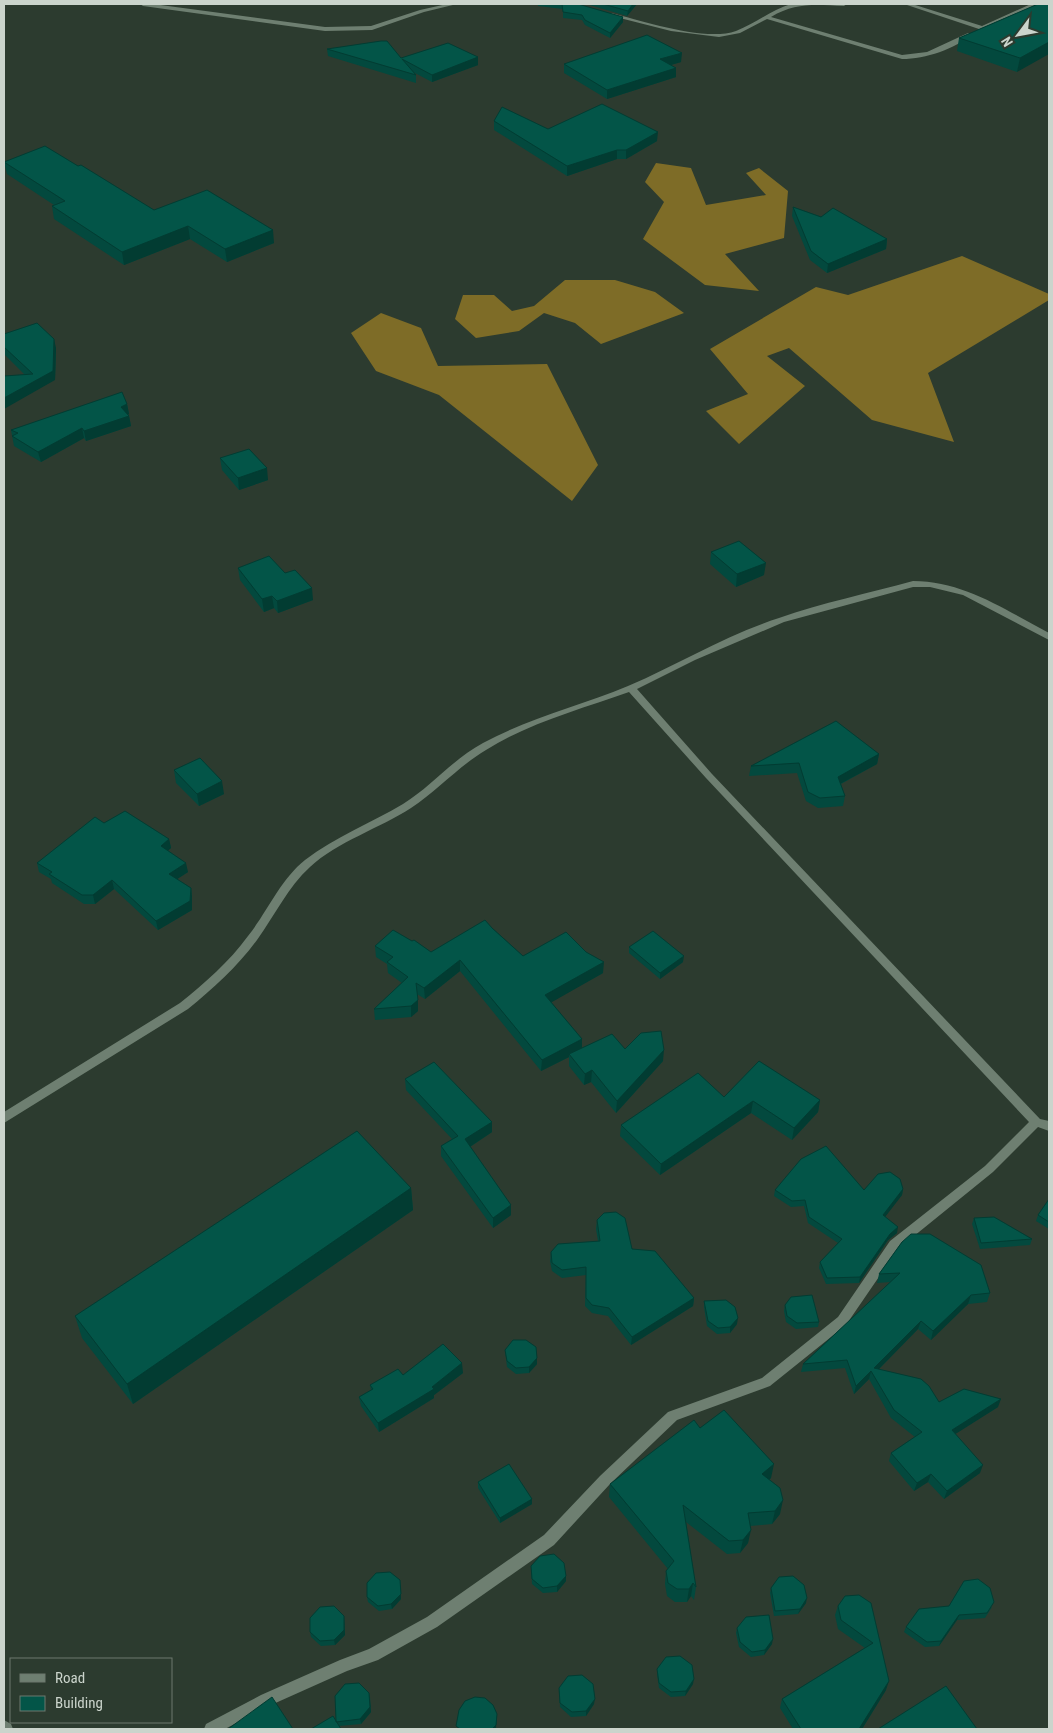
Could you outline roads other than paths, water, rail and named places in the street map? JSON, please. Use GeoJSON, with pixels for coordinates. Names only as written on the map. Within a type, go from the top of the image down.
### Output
{"type":"FeatureCollection","features":[{"type":"Feature","properties":{"kind":"street"},"geometry":{"type":"LineString","coordinates":[[143,4],[325,29],[348,30],[372,28],[422,11],[454,4]]}},
{"type":"Feature","properties":{"kind":"street"},"geometry":{"type":"LineString","coordinates":[[604,13],[657,26],[710,35],[732,34],[790,6],[844,4]]}},
{"type":"Feature","properties":{"kind":"street"},"geometry":{"type":"LineString","coordinates":[[906,4],[982,28]]}},
{"type":"Feature","properties":{"kind":"street"},"geometry":{"type":"LineString","coordinates":[[766,17],[902,57],[912,58],[929,54],[1035,4]]}},
{"type":"Feature","properties":{"kind":"street"},"geometry":{"type":"LineString","coordinates":[[4,1118],[184,1006],[208,987],[254,938],[290,881],[308,864],[329,849],[407,806],[430,790],[466,758],[506,734],[631,688],[692,658],[780,620],[913,584],[930,584],[962,592],[1049,637]]}},
{"type":"Feature","properties":{"kind":"street"},"geometry":{"type":"LineString","coordinates":[[631,688],[709,776],[1036,1122],[1049,1126]]}},
{"type":"Feature","properties":{"kind":"street"},"geometry":{"type":"LineString","coordinates":[[211,1729],[266,1700],[345,1665],[373,1655],[432,1622],[549,1540],[605,1480],[673,1416],[766,1382],[842,1321],[894,1245],[989,1169],[1036,1122]]}}]}
